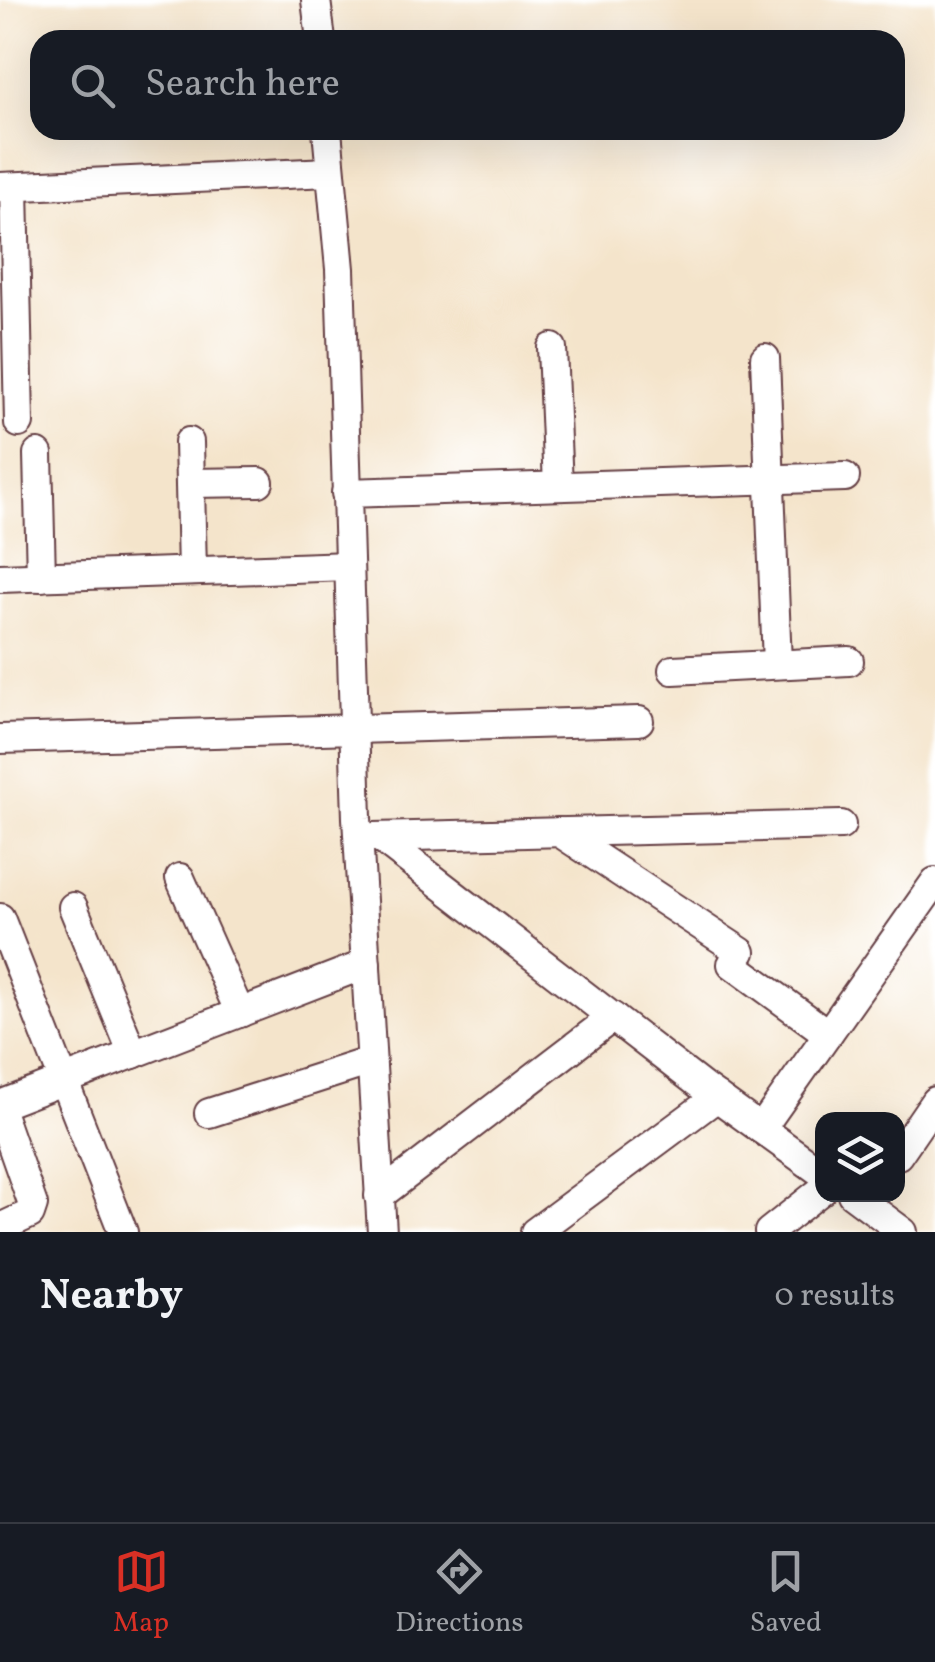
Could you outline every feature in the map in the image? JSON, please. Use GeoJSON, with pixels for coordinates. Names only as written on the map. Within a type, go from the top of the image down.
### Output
{"type":"FeatureCollection","features":[{"type":"Feature","properties":{"kind":"street"},"geometry":{"type":"LineString","coordinates":[[316,0],[320,30]]}},
{"type":"Feature","properties":{"kind":"street"},"geometry":{"type":"LineString","coordinates":[[327,140],[340,270],[354,728],[369,837],[366,964],[382,1232]]}},
{"type":"Feature","properties":{"kind":"street"},"geometry":{"type":"LineString","coordinates":[[19,423],[7,187],[329,172]]}},
{"type":"Feature","properties":{"kind":"street"},"geometry":{"type":"LineString","coordinates":[[552,348],[558,486]]}},
{"type":"Feature","properties":{"kind":"street"},"geometry":{"type":"LineString","coordinates":[[764,358],[777,664]]}},
{"type":"Feature","properties":{"kind":"street"},"geometry":{"type":"LineString","coordinates":[[189,442],[192,572]]}},
{"type":"Feature","properties":{"kind":"street"},"geometry":{"type":"LineString","coordinates":[[38,454],[41,577]]}},
{"type":"Feature","properties":{"kind":"street"},"geometry":{"type":"LineString","coordinates":[[346,492],[846,476]]}},
{"type":"Feature","properties":{"kind":"street"},"geometry":{"type":"LineString","coordinates":[[190,483],[260,482]]}},
{"type":"Feature","properties":{"kind":"street"},"geometry":{"type":"LineString","coordinates":[[0,578],[349,566]]}},
{"type":"Feature","properties":{"kind":"street"},"geometry":{"type":"LineString","coordinates":[[673,670],[849,660]]}},
{"type":"Feature","properties":{"kind":"street"},"geometry":{"type":"LineString","coordinates":[[0,739],[639,721]]}},
{"type":"Feature","properties":{"kind":"street"},"geometry":{"type":"LineString","coordinates":[[369,837],[841,826]]}},
{"type":"Feature","properties":{"kind":"street"},"geometry":{"type":"LineString","coordinates":[[559,832],[736,958],[828,1034]]}},
{"type":"Feature","properties":{"kind":"street"},"geometry":{"type":"LineString","coordinates":[[369,837],[815,1168]]}},
{"type":"Feature","properties":{"kind":"street"},"geometry":{"type":"LineString","coordinates":[[180,878],[240,1012]]}},
{"type":"Feature","properties":{"kind":"street"},"geometry":{"type":"LineString","coordinates":[[761,1129],[931,897]]}},
{"type":"Feature","properties":{"kind":"street"},"geometry":{"type":"LineString","coordinates":[[73,907],[132,1054]]}},
{"type":"Feature","properties":{"kind":"street"},"geometry":{"type":"LineString","coordinates":[[0,918],[123,1232]]}},
{"type":"Feature","properties":{"kind":"street"},"geometry":{"type":"LineString","coordinates":[[0,1228],[30,1214],[33,1205],[0,1108],[366,964]]}},
{"type":"Feature","properties":{"kind":"street"},"geometry":{"type":"LineString","coordinates":[[380,1196],[613,1017]]}},
{"type":"Feature","properties":{"kind":"street"},"geometry":{"type":"LineString","coordinates":[[209,1113],[372,1061]]}},
{"type":"Feature","properties":{"kind":"street"},"geometry":{"type":"LineString","coordinates":[[535,1232],[717,1096]]}},
{"type":"Feature","properties":{"kind":"street"},"geometry":{"type":"LineString","coordinates":[[905,1144],[935,1101]]}},
{"type":"Feature","properties":{"kind":"street"},"geometry":{"type":"LineString","coordinates":[[769,1232],[815,1196]]}},
{"type":"Feature","properties":{"kind":"street"},"geometry":{"type":"LineString","coordinates":[[868,1202],[903,1232]]}}]}
